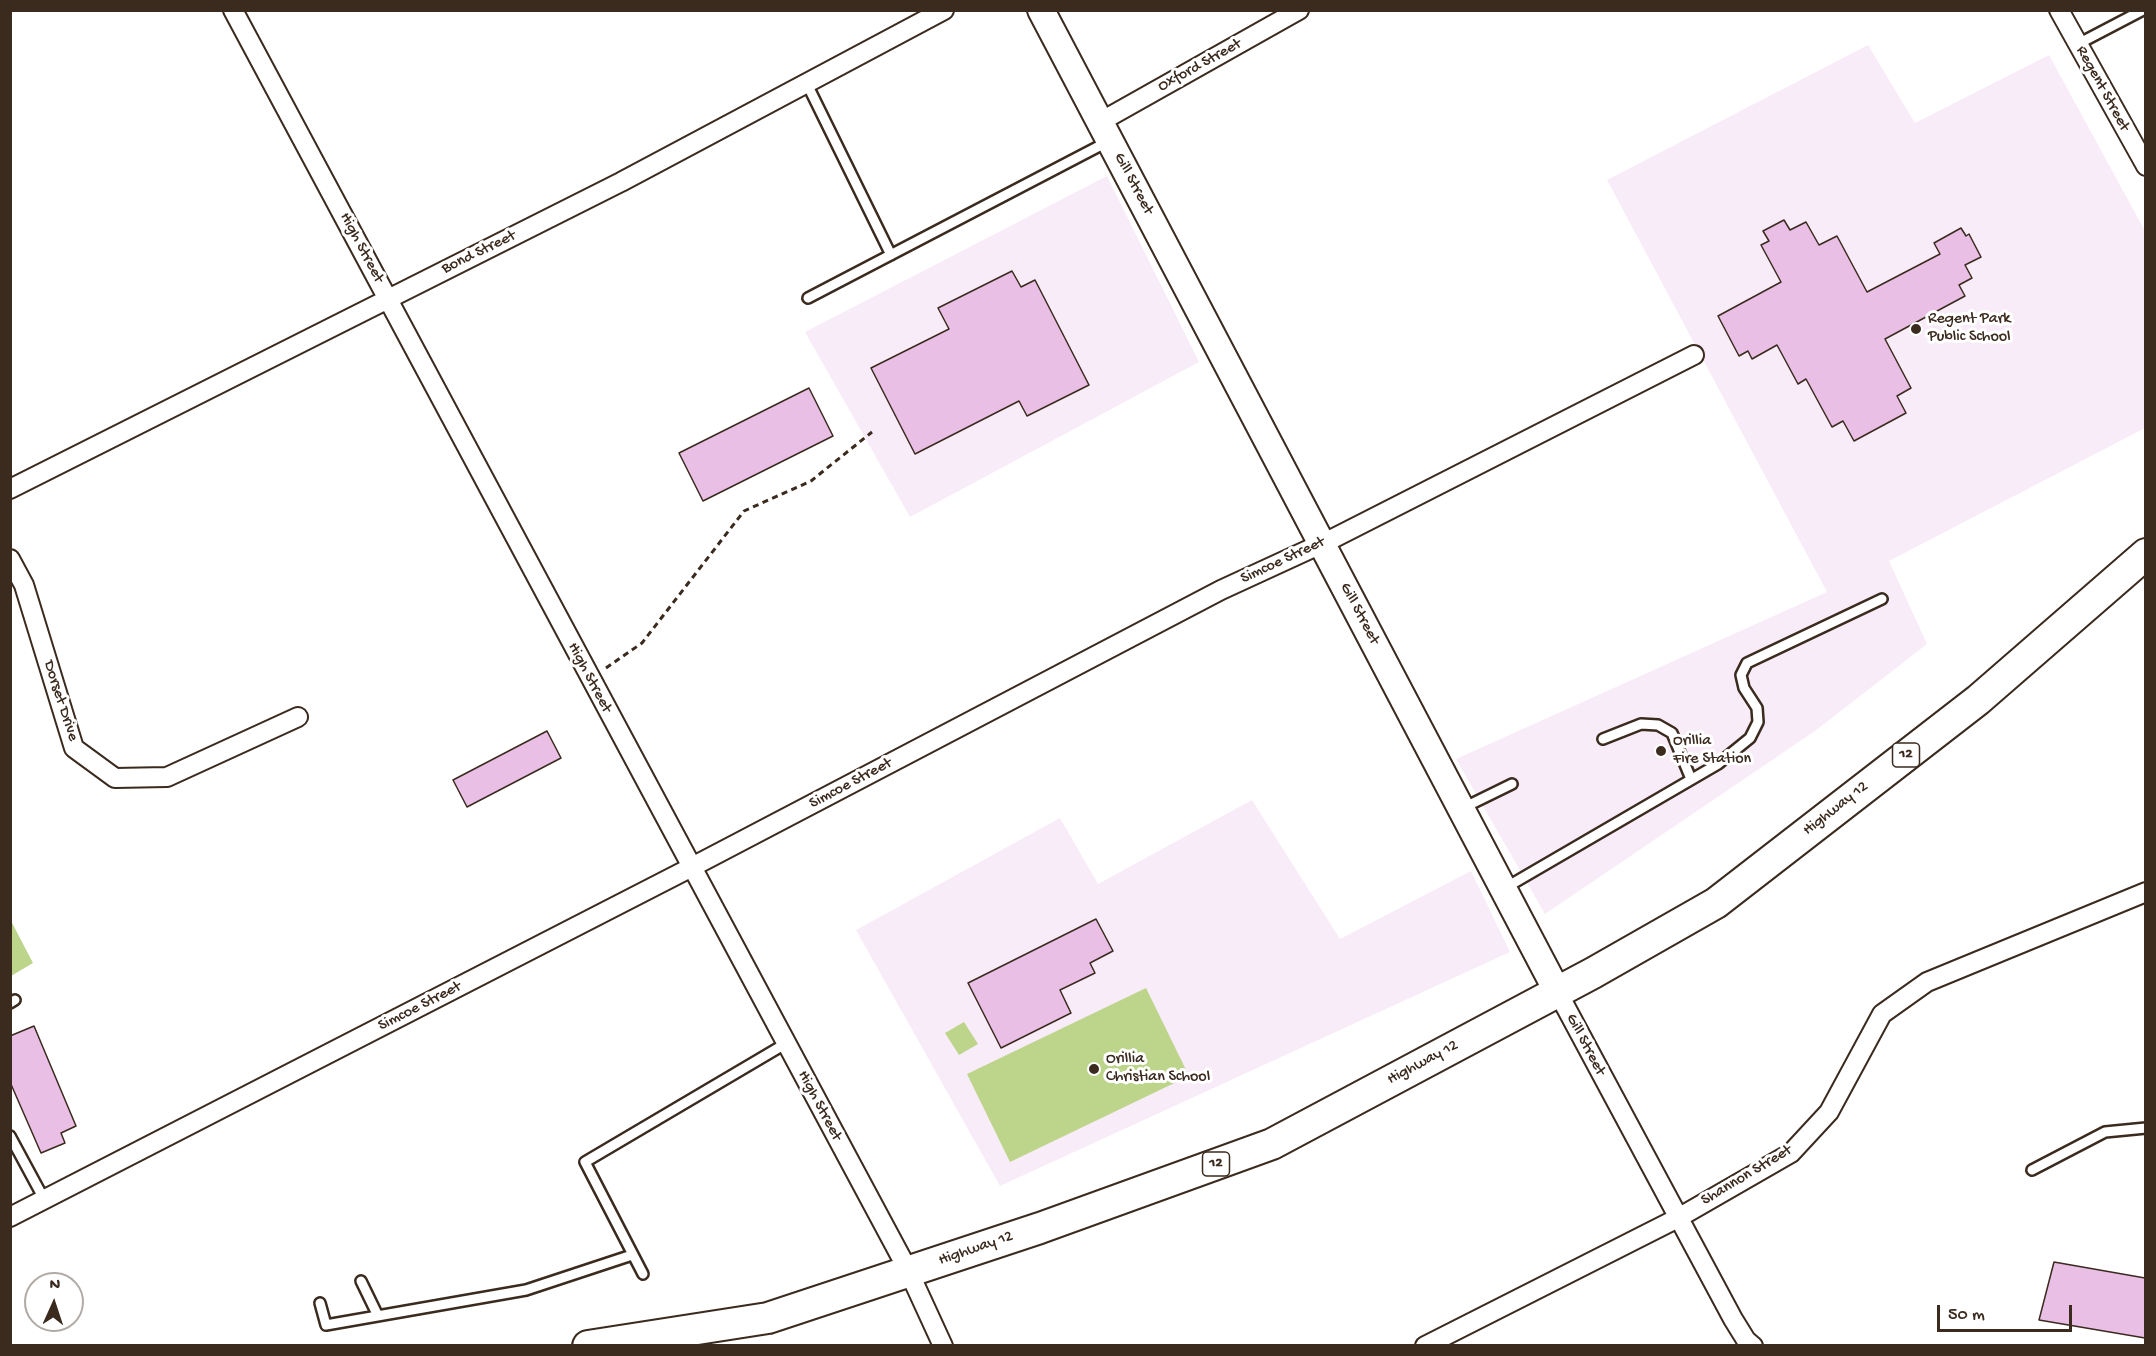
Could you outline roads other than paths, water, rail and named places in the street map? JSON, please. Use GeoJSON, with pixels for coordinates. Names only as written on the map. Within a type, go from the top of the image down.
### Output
{"type":"FeatureCollection","features":[{"type":"Feature","properties":{"kind":"highway","name":"Highway 12"},"geometry":{"type":"LineString","coordinates":[[588,1346],[768,1318],[909,1272],[1272,1143],[1557,992],[1716,903],[1977,700],[2145,554]]}},
{"type":"Feature","properties":{"kind":"main road","name":"Gill Street"},"geometry":{"type":"LineString","coordinates":[[1041,10],[1557,992]]}},
{"type":"Feature","properties":{"kind":"street","name":"High Street"},"geometry":{"type":"LineString","coordinates":[[233,10],[690,868],[909,1272],[943,1346]]}},
{"type":"Feature","properties":{"kind":"street","name":"Bond Street"},"geometry":{"type":"LineString","coordinates":[[10,489],[621,182],[944,10]]}},
{"type":"Feature","properties":{"kind":"street","name":"Oxford Street"},"geometry":{"type":"LineString","coordinates":[[1105,131],[1299,10]]}},
{"type":"Feature","properties":{"kind":"street","name":"Regent Street"},"geometry":{"type":"LineString","coordinates":[[2059,10],[2145,166]]}},
{"type":"Feature","properties":{"kind":"street","name":"Simcoe Street"},"geometry":{"type":"LineString","coordinates":[[10,1216],[690,868],[1221,590],[1321,543],[1694,355]]}},
{"type":"Feature","properties":{"kind":"street","name":"Dorset Drive"},"geometry":{"type":"LineString","coordinates":[[10,559],[24,585],[74,748],[116,778],[167,777],[298,717]]}},
{"type":"Feature","properties":{"kind":"street","name":"Shannon Street"},"geometry":{"type":"LineString","coordinates":[[1425,1346],[1678,1218],[1791,1153],[1829,1112],[1882,1014],[1927,982],[2145,892]]}},
{"type":"Feature","properties":{"kind":"street","name":"Gill Street"},"geometry":{"type":"LineString","coordinates":[[1557,992],[1733,1319],[1746,1340],[1753,1346]]}},
{"type":"Feature","properties":{"kind":"lane"},"geometry":{"type":"LineString","coordinates":[[2078,44],[2143,10]]}},
{"type":"Feature","properties":{"kind":"lane"},"geometry":{"type":"LineString","coordinates":[[807,84],[891,255]]}},
{"type":"Feature","properties":{"kind":"lane"},"geometry":{"type":"LineString","coordinates":[[807,298],[891,255],[1105,131]]}},
{"type":"Feature","properties":{"kind":"lane"},"geometry":{"type":"LineString","coordinates":[[1503,889],[1718,764],[1750,738],[1758,722],[1757,708],[1744,688],[1741,675],[1747,663],[1882,599]]}},
{"type":"Feature","properties":{"kind":"lane"},"geometry":{"type":"LineString","coordinates":[[1603,739],[1641,724],[1658,725],[1672,733],[1691,779]]}},
{"type":"Feature","properties":{"kind":"lane"},"geometry":{"type":"LineString","coordinates":[[1461,809],[1512,784]]}},
{"type":"Feature","properties":{"kind":"lane"},"geometry":{"type":"LineString","coordinates":[[644,1274],[585,1162],[785,1044]]}},
{"type":"Feature","properties":{"kind":"lane"},"geometry":{"type":"LineString","coordinates":[[2032,1170],[2105,1132],[2145,1128]]}},
{"type":"Feature","properties":{"kind":"lane"},"geometry":{"type":"LineString","coordinates":[[10,1136],[44,1199]]}},
{"type":"Feature","properties":{"kind":"lane"},"geometry":{"type":"LineString","coordinates":[[320,1303],[326,1324],[378,1316],[526,1290],[632,1255]]}},
{"type":"Feature","properties":{"kind":"lane"},"geometry":{"type":"LineString","coordinates":[[361,1281],[378,1316]]}},
{"type":"Feature","properties":{"kind":"place","name":"Regent Park Public School"},"geometry":{"type":"Point","coordinates":[1916,329]}},
{"type":"Feature","properties":{"kind":"place","name":"Orillia Fire Station"},"geometry":{"type":"Point","coordinates":[1661,751]}},
{"type":"Feature","properties":{"kind":"place","name":"Orillia Christian School"},"geometry":{"type":"Point","coordinates":[1094,1069]}}]}
